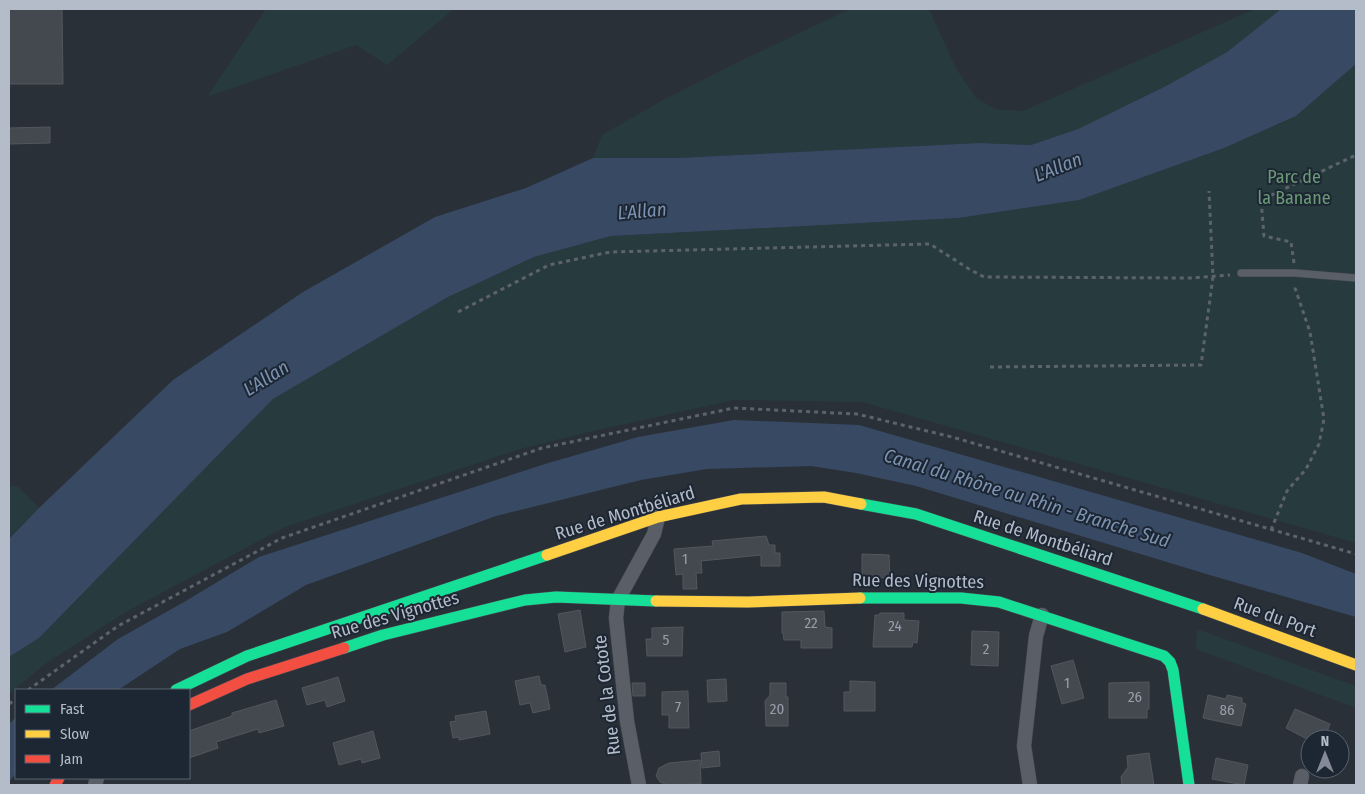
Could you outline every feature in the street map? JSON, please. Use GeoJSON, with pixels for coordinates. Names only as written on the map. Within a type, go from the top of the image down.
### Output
{"type":"FeatureCollection","features":[{"type":"Feature","properties":{"kind":"main road","name":"Rue de Montbéliard"},"geometry":{"type":"LineString","coordinates":[[178,689],[247,656],[658,517],[741,499],[824,497],[916,514],[1182,602]]}},
{"type":"Feature","properties":{"kind":"main road","name":"Rue des Vignottes"},"geometry":{"type":"LineString","coordinates":[[190,705],[247,679],[378,637],[525,600],[556,597],[748,602],[845,598],[962,598],[999,602],[1164,656],[1170,662],[1173,670],[1189,785]]}},
{"type":"Feature","properties":{"kind":"main road","name":"Rue du Port"},"geometry":{"type":"LineString","coordinates":[[1182,602],[1356,665]]}},
{"type":"Feature","properties":{"kind":"street"},"geometry":{"type":"LineString","coordinates":[[618,600],[654,534],[658,517]]}},
{"type":"Feature","properties":{"kind":"street","name":"Rue de la Cotote"},"geometry":{"type":"LineString","coordinates":[[618,600],[616,618],[627,721],[639,785]]}},
{"type":"Feature","properties":{"kind":"street"},"geometry":{"type":"LineString","coordinates":[[1030,785],[1024,746],[1036,636],[1042,615]]}},
{"type":"Feature","properties":{"kind":"lane"},"geometry":{"type":"LineString","coordinates":[[1241,273],[1296,273],[1356,278]]}},
{"type":"Feature","properties":{"kind":"path"},"geometry":{"type":"LineString","coordinates":[[1271,530],[1287,491],[1306,469],[1319,444],[1324,419],[1310,332],[1295,288],[1296,273],[1290,242],[1264,236],[1261,200],[1356,155]]}},
{"type":"Feature","properties":{"kind":"path"},"geometry":{"type":"LineString","coordinates":[[990,366],[1201,365],[1213,277],[1209,191]]}},
{"type":"Feature","properties":{"kind":"path"},"geometry":{"type":"LineString","coordinates":[[458,312],[550,265],[610,252],[930,244],[984,277],[1213,277],[1241,273]]}},
{"type":"Feature","properties":{"kind":"green space"},"geometry":{"type":"Polygon","coordinates":[[[266,9],[454,9],[387,65],[356,45],[207,97],[266,9]]]}},
{"type":"Feature","properties":{"kind":"green space"},"geometry":{"type":"Polygon","coordinates":[[[850,9],[929,9],[956,68],[976,98],[995,109],[1023,111],[1255,9],[1281,9],[1227,52],[1166,86],[1078,129],[1031,145],[979,143],[677,158],[593,158],[602,135],[663,100],[850,9]]]}},
{"type":"Feature","properties":{"kind":"green space","name":"Parc de la Banane"},"geometry":{"type":"Polygon","coordinates":[[[1356,64],[1356,543],[862,402],[734,400],[520,449],[285,527],[126,612],[45,664],[9,694],[9,657],[39,638],[273,399],[448,297],[534,257],[611,236],[958,218],[1224,148],[1296,116],[1356,64]]]}},
{"type":"Feature","properties":{"kind":"green space"},"geometry":{"type":"Polygon","coordinates":[[[9,485],[19,487],[39,508],[9,539],[9,485]]]}},
{"type":"Feature","properties":{"kind":"green space"},"geometry":{"type":"Polygon","coordinates":[[[1197,629],[1356,686],[1356,708],[1196,649],[1197,629]]]}},
{"type":"Feature","properties":{"kind":"water","name":"L'Allan"},"geometry":{"type":"Polygon","coordinates":[[[1281,9],[1356,9],[1356,64],[1296,116],[1224,148],[1079,200],[958,218],[611,236],[534,257],[448,297],[273,399],[39,638],[9,657],[9,539],[39,508],[173,380],[303,292],[435,217],[526,188],[593,158],[677,158],[979,143],[1031,145],[1078,129],[1166,86],[1227,52],[1281,9]]]}},
{"type":"Feature","properties":{"kind":"water","name":"Canal du Rhône au Rhin - Branche Sud"},"geometry":{"type":"Polygon","coordinates":[[[734,420],[859,425],[1302,553],[1356,574],[1356,617],[1213,576],[916,486],[856,473],[811,466],[707,469],[641,480],[496,516],[306,585],[227,632],[180,649],[120,689],[52,689],[118,639],[259,557],[545,464],[638,437],[734,420]]]}},
{"type":"Feature","properties":{"kind":"water"},"geometry":{"type":"Polygon","coordinates":[[[15,718],[15,774],[9,782],[9,724],[15,718]]]}},
{"type":"Feature","properties":{"kind":"building"},"geometry":{"type":"Polygon","coordinates":[[[9,9],[62,9],[63,84],[9,84],[9,9]]]}},
{"type":"Feature","properties":{"kind":"building"},"geometry":{"type":"Polygon","coordinates":[[[50,127],[50,143],[9,144],[9,128],[50,127]]]}},
{"type":"Feature","properties":{"kind":"building"},"geometry":{"type":"Polygon","coordinates":[[[766,536],[769,545],[775,545],[775,553],[780,553],[780,566],[761,566],[761,555],[701,561],[702,573],[696,573],[697,589],[683,589],[683,574],[676,575],[674,549],[713,546],[712,541],[766,536]]]}},
{"type":"Feature","properties":{"kind":"building"},"geometry":{"type":"Polygon","coordinates":[[[862,554],[889,555],[890,578],[862,577],[862,554]]]}},
{"type":"Feature","properties":{"kind":"building"},"geometry":{"type":"Polygon","coordinates":[[[580,610],[586,647],[565,652],[558,614],[580,610]]]}},
{"type":"Feature","properties":{"kind":"building"},"geometry":{"type":"Polygon","coordinates":[[[824,611],[825,627],[832,628],[832,648],[801,648],[801,640],[784,640],[782,612],[824,611]]]}},
{"type":"Feature","properties":{"kind":"building"},"geometry":{"type":"Polygon","coordinates":[[[880,613],[904,613],[904,620],[919,621],[917,643],[913,642],[912,647],[873,647],[875,615],[880,613]]]}},
{"type":"Feature","properties":{"kind":"building"},"geometry":{"type":"Polygon","coordinates":[[[683,627],[682,656],[647,656],[646,639],[652,639],[652,628],[683,627]]]}},
{"type":"Feature","properties":{"kind":"building"},"geometry":{"type":"Polygon","coordinates":[[[972,631],[999,632],[998,666],[971,665],[972,631]]]}},
{"type":"Feature","properties":{"kind":"building"},"geometry":{"type":"Polygon","coordinates":[[[1073,660],[1084,698],[1062,704],[1051,666],[1073,660]]]}},
{"type":"Feature","properties":{"kind":"building"},"geometry":{"type":"Polygon","coordinates":[[[539,676],[541,685],[545,685],[550,709],[533,713],[530,703],[520,705],[515,681],[539,676]]]}},
{"type":"Feature","properties":{"kind":"building"},"geometry":{"type":"Polygon","coordinates":[[[338,677],[345,701],[327,707],[325,700],[307,705],[302,688],[338,677]]]}},
{"type":"Feature","properties":{"kind":"building"},"geometry":{"type":"Polygon","coordinates":[[[726,679],[727,701],[708,702],[707,680],[726,679]]]}},
{"type":"Feature","properties":{"kind":"building"},"geometry":{"type":"Polygon","coordinates":[[[850,681],[875,682],[875,711],[844,711],[844,692],[850,692],[850,681]]]}},
{"type":"Feature","properties":{"kind":"building"},"geometry":{"type":"Polygon","coordinates":[[[1149,682],[1147,718],[1109,718],[1109,683],[1149,682]]]}},
{"type":"Feature","properties":{"kind":"building"},"geometry":{"type":"Polygon","coordinates":[[[632,683],[645,683],[645,696],[633,696],[632,683]]]}},
{"type":"Feature","properties":{"kind":"building"},"geometry":{"type":"Polygon","coordinates":[[[770,683],[786,683],[788,726],[766,726],[765,701],[770,695],[770,683]]]}},
{"type":"Feature","properties":{"kind":"building"},"geometry":{"type":"Polygon","coordinates":[[[688,691],[689,728],[669,728],[669,715],[662,715],[662,692],[688,691]]]}},
{"type":"Feature","properties":{"kind":"building"},"geometry":{"type":"Polygon","coordinates":[[[1208,695],[1226,699],[1227,695],[1242,698],[1242,703],[1246,704],[1241,726],[1203,718],[1208,695]]]}},
{"type":"Feature","properties":{"kind":"building"},"geometry":{"type":"Polygon","coordinates":[[[276,700],[284,726],[259,733],[258,729],[216,742],[218,748],[190,758],[190,731],[232,716],[232,713],[276,700]]]}},
{"type":"Feature","properties":{"kind":"building"},"geometry":{"type":"Polygon","coordinates":[[[1295,709],[1330,724],[1328,729],[1300,729],[1300,735],[1286,728],[1295,709]]]}},
{"type":"Feature","properties":{"kind":"building"},"geometry":{"type":"Polygon","coordinates":[[[486,711],[490,734],[459,740],[459,737],[453,738],[450,722],[456,721],[455,716],[486,711]]]}},
{"type":"Feature","properties":{"kind":"building"},"geometry":{"type":"Polygon","coordinates":[[[373,731],[380,758],[362,763],[361,759],[339,765],[333,743],[373,731]]]}},
{"type":"Feature","properties":{"kind":"building"},"geometry":{"type":"Polygon","coordinates":[[[719,751],[720,766],[702,768],[701,753],[719,751]]]}},
{"type":"Feature","properties":{"kind":"building"},"geometry":{"type":"Polygon","coordinates":[[[1149,753],[1154,785],[1122,785],[1121,777],[1128,767],[1127,756],[1149,753]]]}},
{"type":"Feature","properties":{"kind":"building"},"geometry":{"type":"Polygon","coordinates":[[[1216,758],[1248,765],[1244,785],[1212,779],[1216,758]]]}},
{"type":"Feature","properties":{"kind":"building"},"geometry":{"type":"Polygon","coordinates":[[[700,760],[701,784],[668,785],[660,782],[656,776],[659,768],[669,763],[700,760]]]}},
{"type":"Feature","properties":{"kind":"traffic: fast"},"geometry":{"type":"LineString","coordinates":[[861,504],[916,514],[1203,609]]}},
{"type":"Feature","properties":{"kind":"traffic: fast"},"geometry":{"type":"LineString","coordinates":[[178,689],[247,656],[547,555]]}},
{"type":"Feature","properties":{"kind":"traffic: fast"},"geometry":{"type":"LineString","coordinates":[[344,648],[383,635],[525,600],[556,597],[656,601]]}},
{"type":"Feature","properties":{"kind":"traffic: fast"},"geometry":{"type":"LineString","coordinates":[[860,598],[961,598],[999,602],[1164,656],[1170,662],[1173,670],[1189,785]]}},
{"type":"Feature","properties":{"kind":"traffic: slow"},"geometry":{"type":"LineString","coordinates":[[547,555],[658,517],[741,499],[824,497],[861,504]]}},
{"type":"Feature","properties":{"kind":"traffic: slow"},"geometry":{"type":"LineString","coordinates":[[656,601],[748,602],[860,598]]}},
{"type":"Feature","properties":{"kind":"traffic: slow"},"geometry":{"type":"LineString","coordinates":[[1203,609],[1356,665]]}},
{"type":"Feature","properties":{"kind":"traffic: jam"},"geometry":{"type":"LineString","coordinates":[[190,705],[247,679],[344,648]]}},
{"type":"Feature","properties":{"kind":"traffic: jam"},"geometry":{"type":"LineString","coordinates":[[55,785],[58,779]]}}]}
